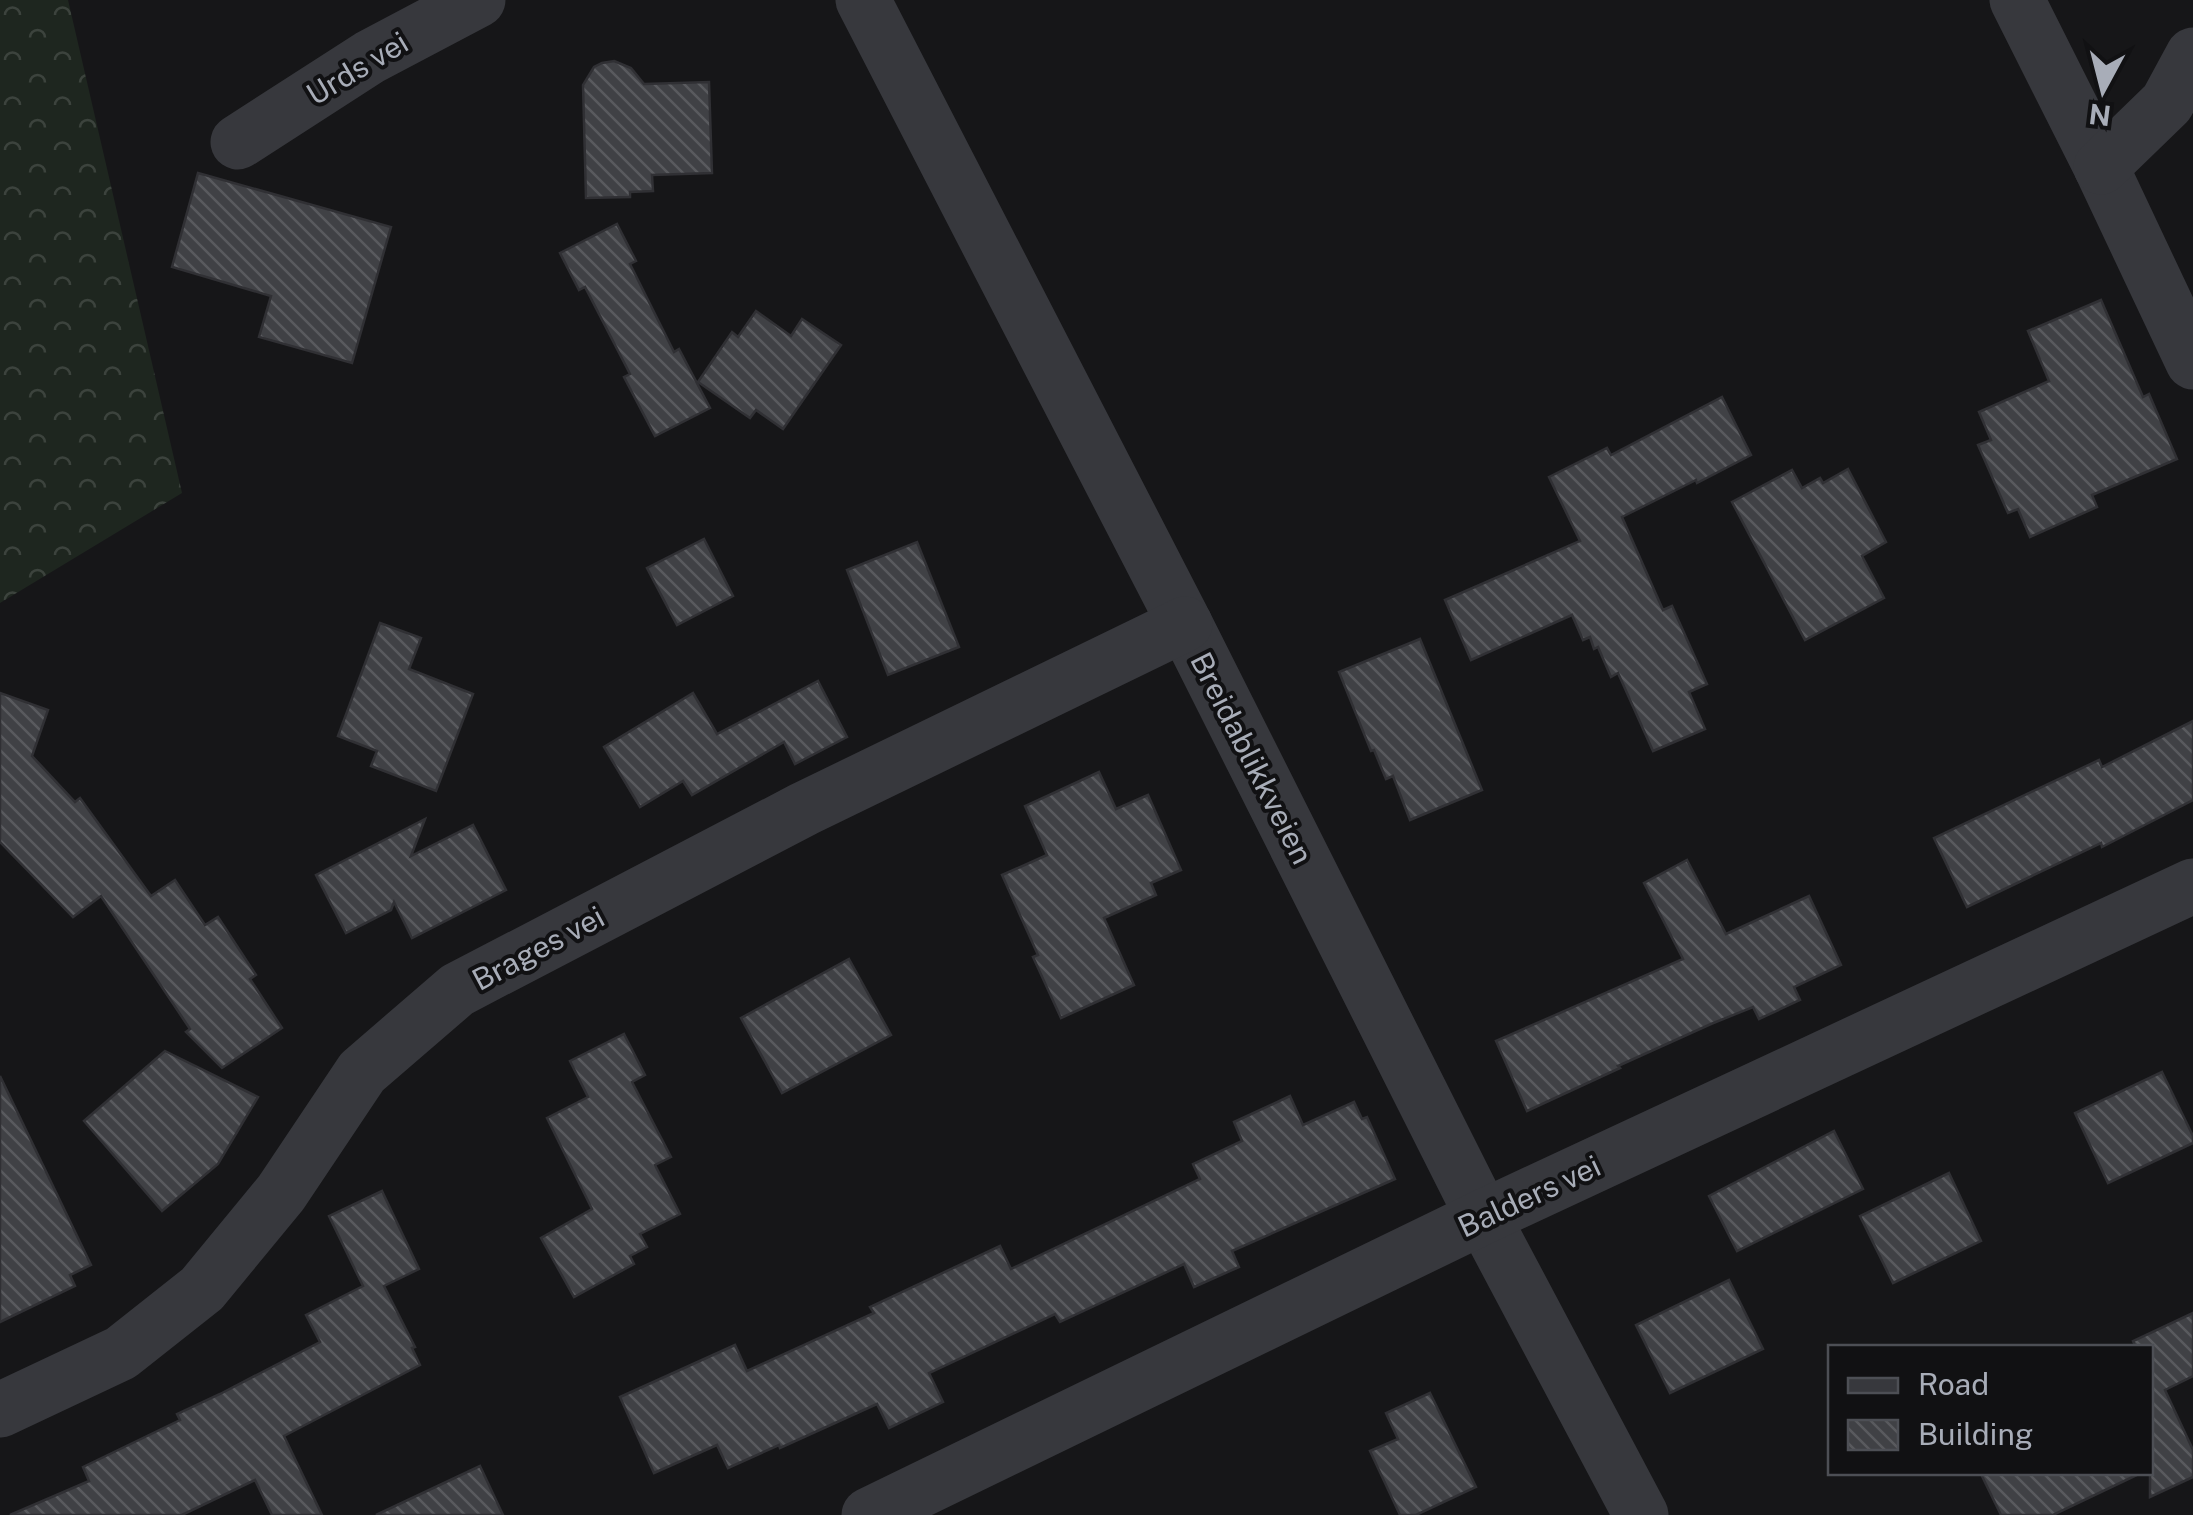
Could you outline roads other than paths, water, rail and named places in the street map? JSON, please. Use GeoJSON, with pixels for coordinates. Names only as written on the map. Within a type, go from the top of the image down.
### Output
{"type":"FeatureCollection","features":[{"type":"Feature","properties":{"kind":"street","name":"Urds vei"},"geometry":{"type":"LineString","coordinates":[[238,142],[370,57],[478,0]]}},
{"type":"Feature","properties":{"kind":"street","name":"Breidablikkveien"},"geometry":{"type":"LineString","coordinates":[[863,0],[1483,1217],[1640,1515]]}},
{"type":"Feature","properties":{"kind":"street"},"geometry":{"type":"LineString","coordinates":[[2017,0],[2193,362]]}},
{"type":"Feature","properties":{"kind":"street"},"geometry":{"type":"LineString","coordinates":[[2101,167],[2167,103],[2193,55]]}},
{"type":"Feature","properties":{"kind":"street","name":"Brages vei"},"geometry":{"type":"LineString","coordinates":[[0,1410],[122,1353],[202,1289],[280,1192],[362,1072],[457,990],[804,809],[1184,624]]}},
{"type":"Feature","properties":{"kind":"street","name":"Balders vei"},"geometry":{"type":"LineString","coordinates":[[869,1515],[1483,1217],[2193,886]]}}]}
